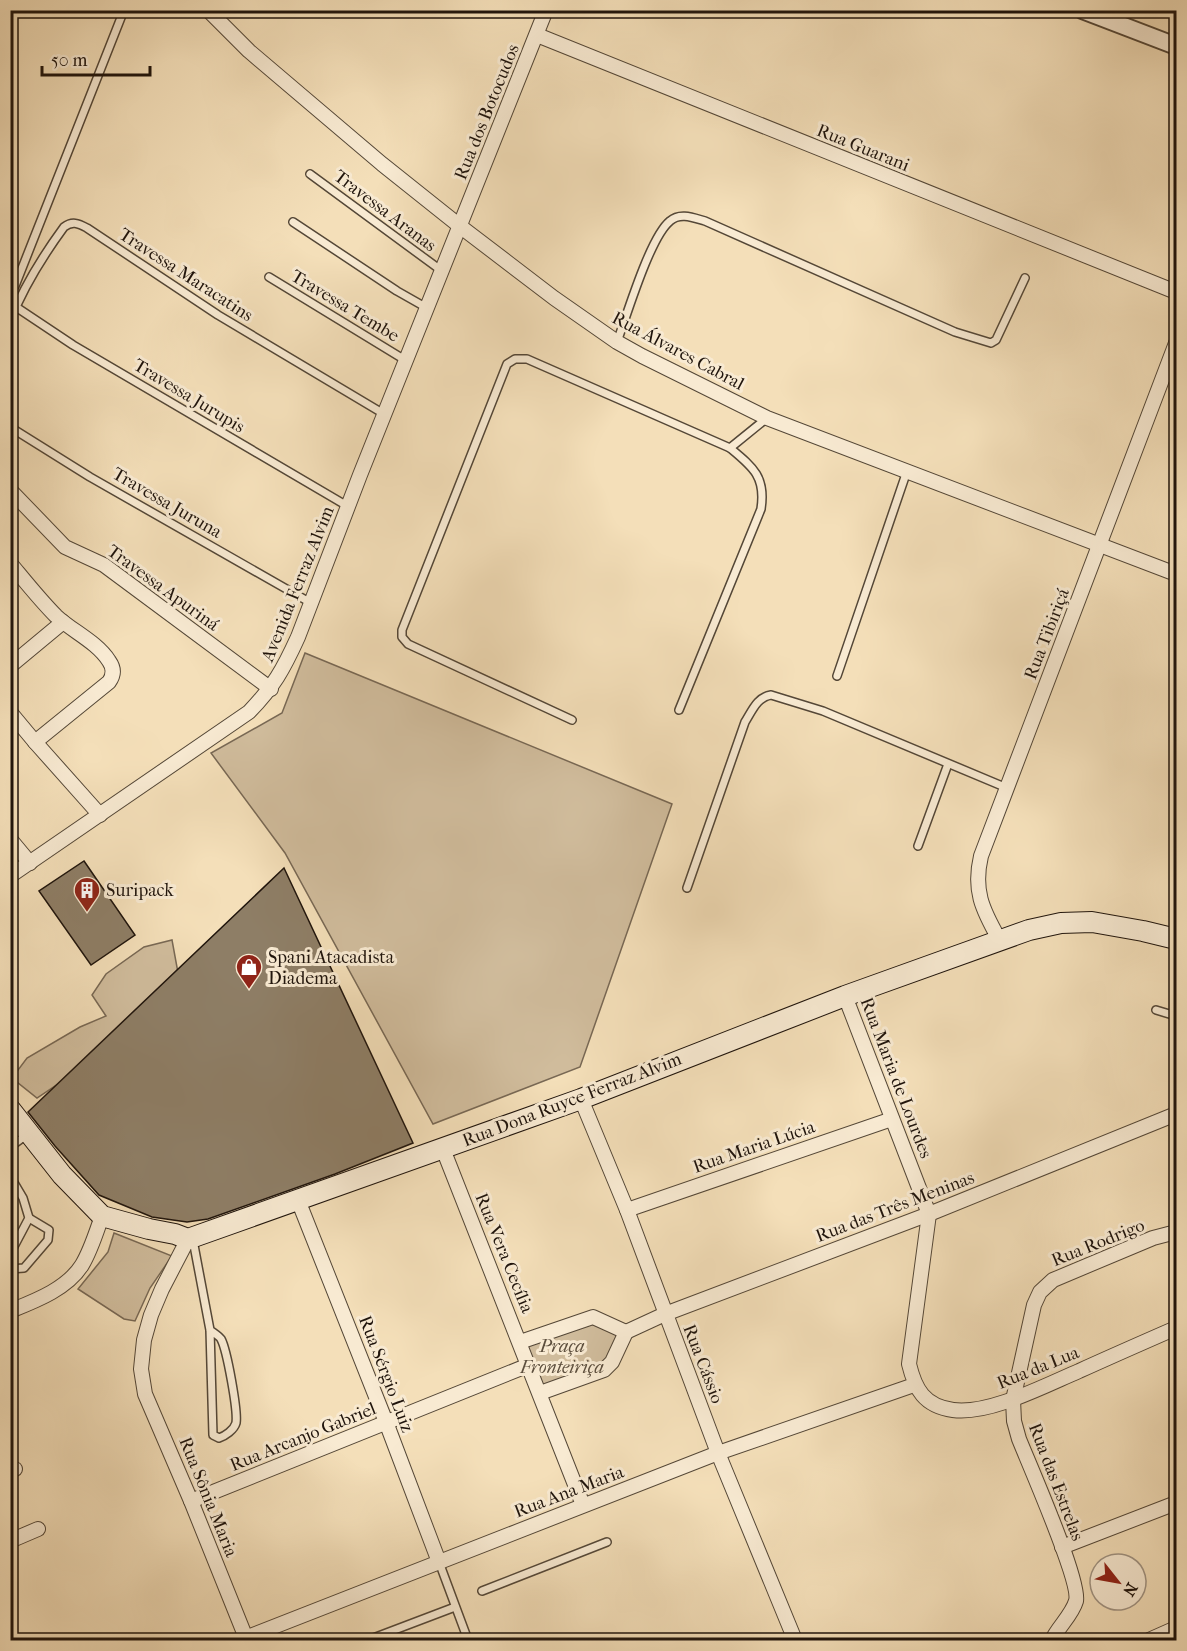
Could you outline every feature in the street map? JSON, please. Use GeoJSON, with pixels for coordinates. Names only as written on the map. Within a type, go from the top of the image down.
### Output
{"type":"FeatureCollection","features":[{"type":"Feature","properties":{"kind":"main road","name":"Rua Dona Ruyce Ferraz Alvim"},"geometry":{"type":"LineString","coordinates":[[190,1239],[443,1149],[999,939],[1061,923],[1092,922],[1176,939]]}},
{"type":"Feature","properties":{"kind":"main road"},"geometry":{"type":"LineString","coordinates":[[10,1109],[62,1175],[102,1216],[190,1239]]}},
{"type":"Feature","properties":{"kind":"street","name":"Rua Álvares Cabral"},"geometry":{"type":"LineString","coordinates":[[208,10],[249,51],[382,164],[554,298],[617,342],[684,378],[767,418],[1176,574]]}},
{"type":"Feature","properties":{"kind":"street","name":"Rua dos Botocudos"},"geometry":{"type":"LineString","coordinates":[[461,227],[546,10]]}},
{"type":"Feature","properties":{"kind":"street"},"geometry":{"type":"LineString","coordinates":[[1082,10],[1176,46]]}},
{"type":"Feature","properties":{"kind":"street","name":"Rua Guarani"},"geometry":{"type":"LineString","coordinates":[[537,35],[1176,292]]}},
{"type":"Feature","properties":{"kind":"street","name":"Avenida Ferraz Alvim"},"geometry":{"type":"LineString","coordinates":[[10,876],[227,728],[249,712],[271,689],[289,657],[405,360],[461,227]]}},
{"type":"Feature","properties":{"kind":"street","name":"Rua Tibiriçá"},"geometry":{"type":"LineString","coordinates":[[999,939],[987,918],[978,892],[976,875],[981,856],[1176,343]]}},
{"type":"Feature","properties":{"kind":"street","name":"Travessa Apuriná"},"geometry":{"type":"LineString","coordinates":[[10,490],[65,547],[104,565],[271,689]]}},
{"type":"Feature","properties":{"kind":"street"},"geometry":{"type":"LineString","coordinates":[[10,563],[63,622],[103,653],[113,670],[112,677],[34,742]]}},
{"type":"Feature","properties":{"kind":"street"},"geometry":{"type":"LineString","coordinates":[[10,586],[22,577]]}},
{"type":"Feature","properties":{"kind":"street"},"geometry":{"type":"LineString","coordinates":[[10,666],[63,622]]}},
{"type":"Feature","properties":{"kind":"street"},"geometry":{"type":"LineString","coordinates":[[10,712],[99,815]]}},
{"type":"Feature","properties":{"kind":"street"},"geometry":{"type":"LineString","coordinates":[[10,839],[30,863]]}},
{"type":"Feature","properties":{"kind":"street","name":"Rua Maria de Lourdes"},"geometry":{"type":"LineString","coordinates":[[845,996],[929,1214],[909,1350],[909,1364],[914,1385]]}},
{"type":"Feature","properties":{"kind":"street","name":"Rua Cássio"},"geometry":{"type":"LineString","coordinates":[[580,1098],[627,1209],[718,1453],[795,1641]]}},
{"type":"Feature","properties":{"kind":"street","name":"Rua das Três Meninas"},"geometry":{"type":"LineString","coordinates":[[626,1332],[665,1314],[929,1214],[1176,1114]]}},
{"type":"Feature","properties":{"kind":"street","name":"Rua Maria Lúcia"},"geometry":{"type":"LineString","coordinates":[[627,1209],[892,1119]]}},
{"type":"Feature","properties":{"kind":"street","name":"Rua Vera Cecília"},"geometry":{"type":"LineString","coordinates":[[443,1149],[583,1505]]}},
{"type":"Feature","properties":{"kind":"street","name":"Rua Sérgio Luiz"},"geometry":{"type":"LineString","coordinates":[[298,1200],[439,1562]]}},
{"type":"Feature","properties":{"kind":"street"},"geometry":{"type":"LineString","coordinates":[[10,1311],[37,1301],[61,1286],[81,1267],[102,1216]]}},
{"type":"Feature","properties":{"kind":"street","name":"Rua Rodrigo"},"geometry":{"type":"LineString","coordinates":[[1013,1400],[1034,1305],[1046,1285],[1064,1275],[1143,1242],[1176,1232]]}},
{"type":"Feature","properties":{"kind":"street","name":"Rua Sônia Maria"},"geometry":{"type":"LineString","coordinates":[[190,1239],[162,1289],[151,1315],[144,1340],[141,1369],[146,1394],[191,1501],[243,1639]]}},
{"type":"Feature","properties":{"kind":"street"},"geometry":{"type":"LineString","coordinates":[[520,1341],[593,1317],[626,1332],[612,1362],[604,1370],[540,1393]]}},
{"type":"Feature","properties":{"kind":"street","name":"Rua da Lua"},"geometry":{"type":"LineString","coordinates":[[914,1385],[926,1398],[938,1406],[951,1410],[1013,1400],[1176,1328]]}},
{"type":"Feature","properties":{"kind":"street","name":"Rua Arcanjo Gabriel"},"geometry":{"type":"LineString","coordinates":[[191,1501],[529,1365]]}},
{"type":"Feature","properties":{"kind":"street","name":"Rua Ana Maria"},"geometry":{"type":"LineString","coordinates":[[243,1639],[718,1453],[914,1385]]}},
{"type":"Feature","properties":{"kind":"street","name":"Rua das Estrelas"},"geometry":{"type":"LineString","coordinates":[[1013,1400],[1014,1421],[1019,1439],[1062,1547],[1076,1594],[1076,1600],[1052,1641]]}},
{"type":"Feature","properties":{"kind":"street"},"geometry":{"type":"LineString","coordinates":[[1062,1547],[1176,1503]]}},
{"type":"Feature","properties":{"kind":"street"},"geometry":{"type":"LineString","coordinates":[[10,1541],[38,1529]]}},
{"type":"Feature","properties":{"kind":"street"},"geometry":{"type":"LineString","coordinates":[[1149,1641],[1176,1628]]}},
{"type":"Feature","properties":{"kind":"lane"},"geometry":{"type":"LineString","coordinates":[[10,291],[15,286],[124,10]]}},
{"type":"Feature","properties":{"kind":"lane","name":"Travessa Aranas"},"geometry":{"type":"LineString","coordinates":[[310,174],[442,271]]}},
{"type":"Feature","properties":{"kind":"lane"},"geometry":{"type":"LineString","coordinates":[[617,342],[638,284],[660,234],[670,219],[684,215],[705,221],[955,332],[983,342],[991,343],[996,340],[1025,278]]}},
{"type":"Feature","properties":{"kind":"lane"},"geometry":{"type":"LineString","coordinates":[[293,222],[397,291],[427,308]]}},
{"type":"Feature","properties":{"kind":"lane","name":"Travessa Maracatins"},"geometry":{"type":"LineString","coordinates":[[10,321],[40,259],[64,227],[69,223],[81,225],[228,321],[384,414]]}},
{"type":"Feature","properties":{"kind":"lane","name":"Travessa Tembe"},"geometry":{"type":"LineString","coordinates":[[269,277],[405,360]]}},
{"type":"Feature","properties":{"kind":"lane","name":"Travessa Jurupis"},"geometry":{"type":"LineString","coordinates":[[16,307],[73,345],[349,507]]}},
{"type":"Feature","properties":{"kind":"lane"},"geometry":{"type":"LineString","coordinates":[[572,720],[408,644],[402,637],[402,630],[410,609],[507,364],[515,359],[527,359],[730,448],[752,466],[760,480],[763,493],[761,508],[679,710]]}},
{"type":"Feature","properties":{"kind":"lane"},"geometry":{"type":"LineString","coordinates":[[730,448],[767,418]]}},
{"type":"Feature","properties":{"kind":"lane","name":"Travessa Juruna"},"geometry":{"type":"LineString","coordinates":[[10,427],[90,477],[311,603]]}},
{"type":"Feature","properties":{"kind":"lane"},"geometry":{"type":"LineString","coordinates":[[837,676],[907,471]]}},
{"type":"Feature","properties":{"kind":"lane"},"geometry":{"type":"LineString","coordinates":[[687,888],[745,722],[755,705],[764,696],[771,695],[823,711],[1007,788]]}},
{"type":"Feature","properties":{"kind":"lane"},"geometry":{"type":"LineString","coordinates":[[918,846],[948,764]]}},
{"type":"Feature","properties":{"kind":"lane"},"geometry":{"type":"LineString","coordinates":[[1156,1010],[1176,1016]]}},
{"type":"Feature","properties":{"kind":"lane"},"geometry":{"type":"LineString","coordinates":[[10,1147],[30,1132]]}},
{"type":"Feature","properties":{"kind":"lane"},"geometry":{"type":"LineString","coordinates":[[10,1176],[23,1198],[29,1218],[49,1230],[48,1240],[24,1268],[10,1269]]}},
{"type":"Feature","properties":{"kind":"lane"},"geometry":{"type":"LineString","coordinates":[[10,1254],[29,1218]]}},
{"type":"Feature","properties":{"kind":"lane"},"geometry":{"type":"LineString","coordinates":[[190,1239],[210,1330],[213,1435],[219,1438],[234,1427],[236,1423],[235,1406],[221,1338],[210,1330]]}},
{"type":"Feature","properties":{"kind":"lane"},"geometry":{"type":"LineString","coordinates":[[482,1591],[607,1542]]}},
{"type":"Feature","properties":{"kind":"lane"},"geometry":{"type":"LineString","coordinates":[[439,1562],[468,1641]]}},
{"type":"Feature","properties":{"kind":"lane"},"geometry":{"type":"LineString","coordinates":[[368,1641],[455,1607]]}},
{"type":"Feature","properties":{"kind":"green space"},"geometry":{"type":"Polygon","coordinates":[[[305,653],[672,804],[580,1067],[433,1124],[285,853],[211,753],[282,713],[305,653]]]}},
{"type":"Feature","properties":{"kind":"green space"},"geometry":{"type":"Polygon","coordinates":[[[172,940],[183,1000],[37,1098],[12,1078],[27,1058],[80,1027],[106,1016],[92,995],[106,974],[144,947],[172,940]]]}},
{"type":"Feature","properties":{"kind":"green space"},"geometry":{"type":"Polygon","coordinates":[[[114,1233],[172,1256],[150,1288],[135,1321],[124,1319],[78,1289],[108,1252],[114,1233]]]}},
{"type":"Feature","properties":{"kind":"green space","name":"Praça Fronteiriça"},"geometry":{"type":"Polygon","coordinates":[[[589,1318],[626,1332],[612,1362],[540,1393],[520,1342],[589,1318]]]}},
{"type":"Feature","properties":{"kind":"building","name":"Suripack"},"geometry":{"type":"Polygon","coordinates":[[[84,861],[135,935],[91,965],[39,891],[84,861]]]}},
{"type":"Feature","properties":{"kind":"building","name":"Spani Atacadista Diadema"},"geometry":{"type":"Polygon","coordinates":[[[284,868],[413,1143],[335,1174],[208,1219],[187,1222],[152,1217],[99,1195],[28,1112],[284,868]]]}},
{"type":"Feature","properties":{"kind":"place","name":"Suripack"},"geometry":{"type":"Point","coordinates":[87,913]}},
{"type":"Feature","properties":{"kind":"place","name":"Spani Atacadista Diadema"},"geometry":{"type":"Point","coordinates":[249,990]}}]}
